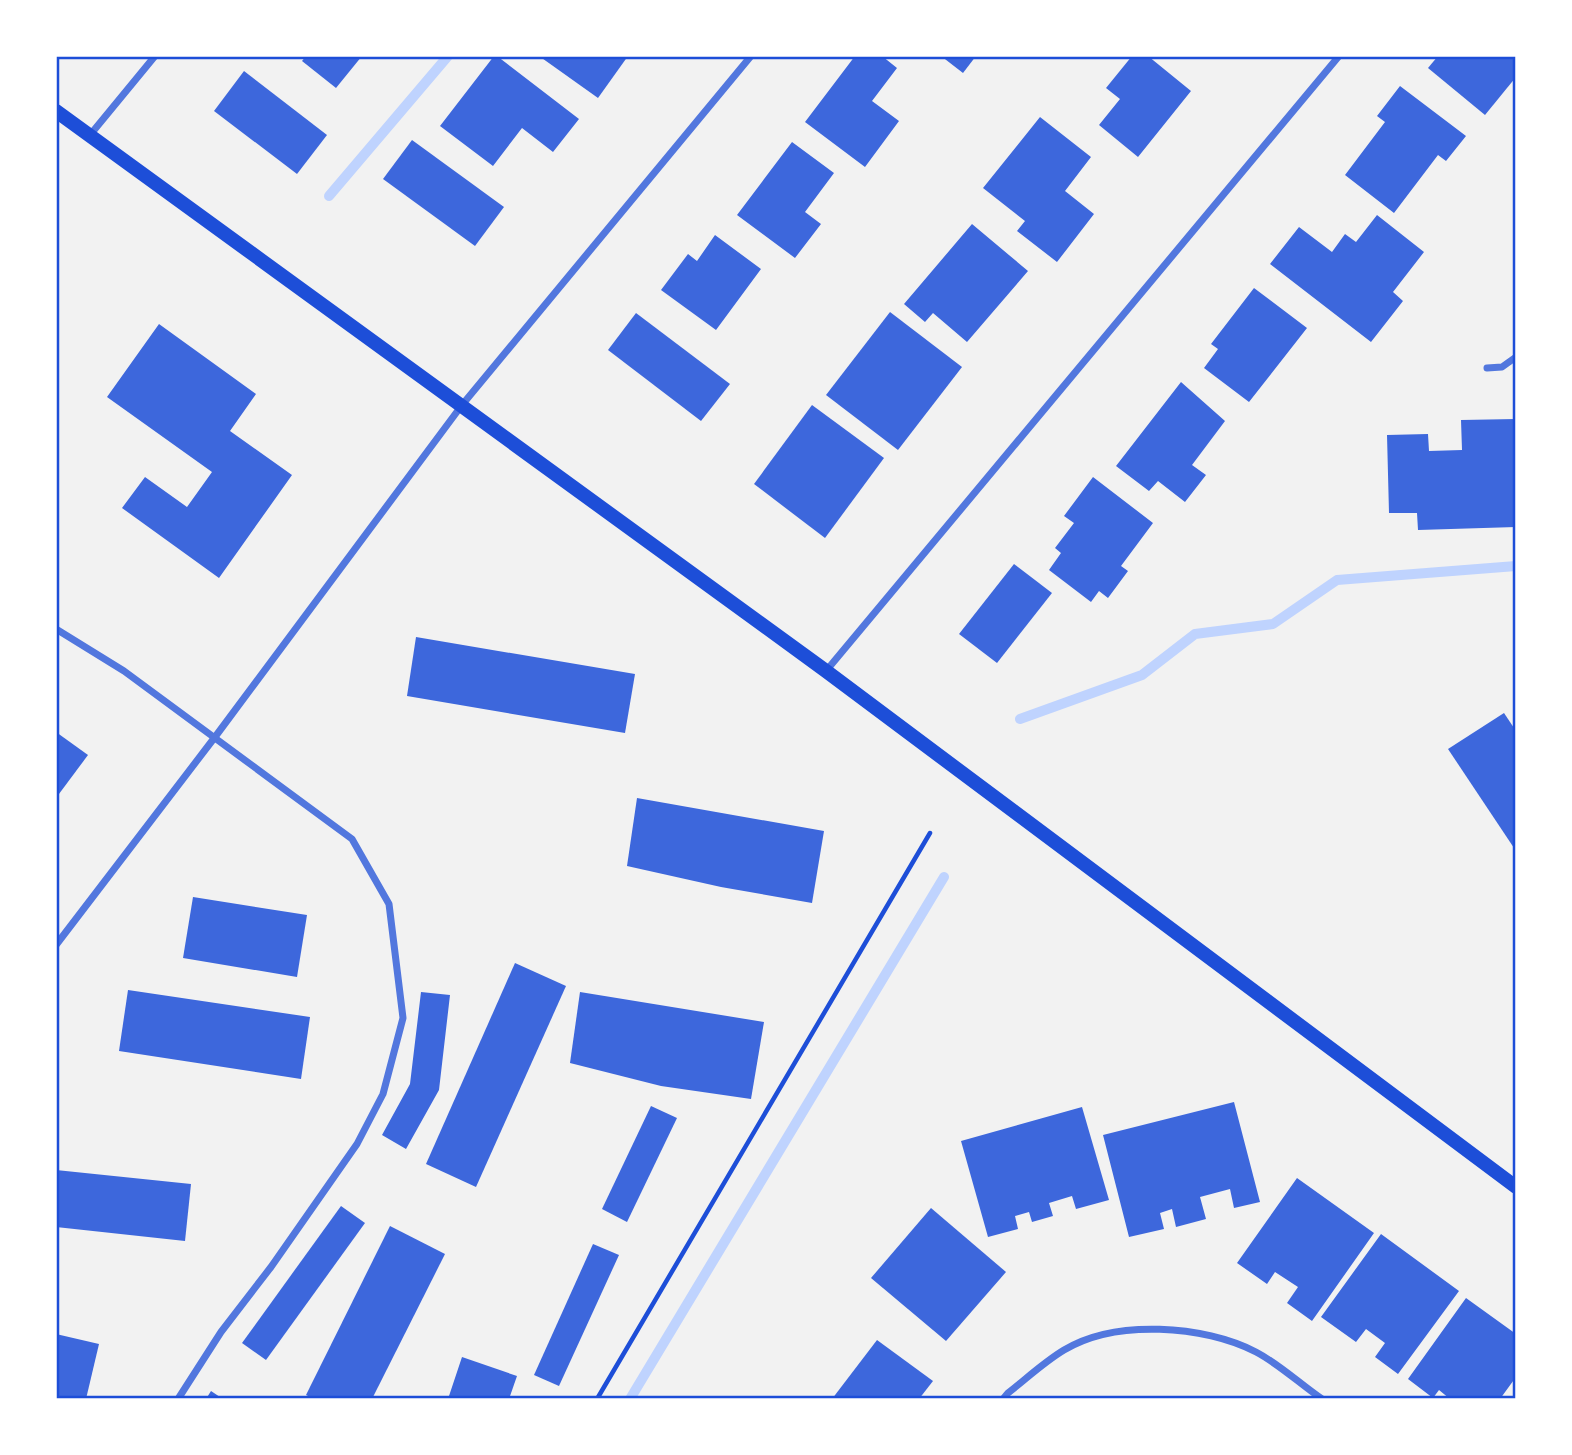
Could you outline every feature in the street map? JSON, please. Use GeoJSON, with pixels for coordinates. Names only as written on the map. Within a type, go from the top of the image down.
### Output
{"type":"FeatureCollection","features":[{"type":"Feature","properties":{"kind":"main road"},"geometry":{"type":"LineString","coordinates":[[56,111],[826,671],[1516,1187]]}},
{"type":"Feature","properties":{"kind":"street"},"geometry":{"type":"LineString","coordinates":[[89,136],[155,56]]}},
{"type":"Feature","properties":{"kind":"street"},"geometry":{"type":"LineString","coordinates":[[56,944],[215,737],[463,405],[751,56]]}},
{"type":"Feature","properties":{"kind":"street"},"geometry":{"type":"LineString","coordinates":[[826,671],[1339,56]]}},
{"type":"Feature","properties":{"kind":"street"},"geometry":{"type":"LineString","coordinates":[[1487,368],[1502,367],[1516,356]]}},
{"type":"Feature","properties":{"kind":"street"},"geometry":{"type":"LineString","coordinates":[[56,629],[124,671],[352,839],[389,904],[403,1018],[383,1094],[357,1144],[271,1267],[221,1332],[178,1399]]}},
{"type":"Feature","properties":{"kind":"street"},"geometry":{"type":"LineString","coordinates":[[1003,1399],[1065,1349],[1103,1334],[1154,1329],[1213,1336],[1256,1353],[1322,1399]]}},
{"type":"Feature","properties":{"kind":"path"},"geometry":{"type":"LineString","coordinates":[[597,1399],[930,833]]}},
{"type":"Feature","properties":{"kind":"building"},"geometry":{"type":"Polygon","coordinates":[[[306,56],[362,56],[336,88],[302,61],[306,56]]]}},
{"type":"Feature","properties":{"kind":"building"},"geometry":{"type":"Polygon","coordinates":[[[494,56],[579,119],[553,152],[522,128],[493,166],[440,126],[494,56]]]}},
{"type":"Feature","properties":{"kind":"building"},"geometry":{"type":"Polygon","coordinates":[[[539,56],[628,56],[598,98],[539,56]]]}},
{"type":"Feature","properties":{"kind":"building"},"geometry":{"type":"Polygon","coordinates":[[[855,56],[882,56],[897,68],[872,101],[899,121],[865,167],[805,122],[855,56]]]}},
{"type":"Feature","properties":{"kind":"building"},"geometry":{"type":"Polygon","coordinates":[[[941,56],[976,56],[963,73],[941,56]]]}},
{"type":"Feature","properties":{"kind":"building"},"geometry":{"type":"Polygon","coordinates":[[[1132,56],[1148,56],[1191,91],[1138,157],[1099,125],[1120,99],[1106,88],[1132,56]]]}},
{"type":"Feature","properties":{"kind":"building"},"geometry":{"type":"Polygon","coordinates":[[[1438,56],[1516,56],[1516,77],[1485,115],[1428,68],[1438,56]]]}},
{"type":"Feature","properties":{"kind":"building"},"geometry":{"type":"Polygon","coordinates":[[[244,71],[327,135],[297,174],[214,111],[244,71]]]}},
{"type":"Feature","properties":{"kind":"building"},"geometry":{"type":"Polygon","coordinates":[[[1400,86],[1466,136],[1446,161],[1438,155],[1394,213],[1345,175],[1385,122],[1377,116],[1400,86]]]}},
{"type":"Feature","properties":{"kind":"building"},"geometry":{"type":"Polygon","coordinates":[[[1040,117],[1091,157],[1065,191],[1094,214],[1057,262],[1017,231],[1025,221],[983,188],[1040,117]]]}},
{"type":"Feature","properties":{"kind":"building"},"geometry":{"type":"Polygon","coordinates":[[[412,140],[504,207],[475,246],[383,179],[412,140]]]}},
{"type":"Feature","properties":{"kind":"building"},"geometry":{"type":"Polygon","coordinates":[[[792,142],[834,173],[805,212],[821,224],[795,258],[737,215],[792,142]]]}},
{"type":"Feature","properties":{"kind":"building"},"geometry":{"type":"Polygon","coordinates":[[[1377,215],[1424,252],[1393,292],[1403,301],[1371,342],[1270,264],[1299,227],[1332,252],[1345,234],[1356,242],[1377,215]]]}},
{"type":"Feature","properties":{"kind":"building"},"geometry":{"type":"Polygon","coordinates":[[[972,224],[1028,271],[967,342],[933,313],[925,322],[904,304],[972,224]]]}},
{"type":"Feature","properties":{"kind":"building"},"geometry":{"type":"Polygon","coordinates":[[[715,235],[761,269],[716,330],[661,290],[688,254],[697,261],[715,235]]]}},
{"type":"Feature","properties":{"kind":"building"},"geometry":{"type":"Polygon","coordinates":[[[1254,288],[1307,328],[1249,402],[1204,368],[1218,349],[1211,344],[1254,288]]]}},
{"type":"Feature","properties":{"kind":"building"},"geometry":{"type":"Polygon","coordinates":[[[890,312],[962,367],[898,450],[826,395],[890,312]]]}},
{"type":"Feature","properties":{"kind":"building"},"geometry":{"type":"Polygon","coordinates":[[[636,313],[730,384],[701,421],[608,350],[636,313]]]}},
{"type":"Feature","properties":{"kind":"building"},"geometry":{"type":"Polygon","coordinates":[[[159,324],[256,394],[230,431],[292,475],[219,578],[122,508],[145,477],[187,507],[212,472],[107,397],[159,324]]]}},
{"type":"Feature","properties":{"kind":"building"},"geometry":{"type":"Polygon","coordinates":[[[1181,382],[1225,421],[1192,465],[1206,475],[1185,502],[1158,481],[1149,491],[1116,466],[1181,382]]]}},
{"type":"Feature","properties":{"kind":"building"},"geometry":{"type":"Polygon","coordinates":[[[812,405],[884,458],[825,538],[754,484],[812,405]]]}},
{"type":"Feature","properties":{"kind":"building"},"geometry":{"type":"Polygon","coordinates":[[[1516,419],[1516,527],[1418,530],[1417,513],[1389,513],[1387,435],[1428,434],[1429,451],[1462,450],[1461,420],[1516,419]]]}},
{"type":"Feature","properties":{"kind":"building"},"geometry":{"type":"Polygon","coordinates":[[[1093,477],[1153,523],[1121,566],[1128,571],[1108,598],[1099,591],[1091,602],[1049,570],[1061,553],[1055,548],[1074,523],[1064,516],[1093,477]]]}},
{"type":"Feature","properties":{"kind":"building"},"geometry":{"type":"Polygon","coordinates":[[[1014,564],[1052,593],[997,663],[959,634],[1014,564]]]}},
{"type":"Feature","properties":{"kind":"building"},"geometry":{"type":"Polygon","coordinates":[[[416,637],[635,674],[625,733],[407,696],[416,637]]]}},
{"type":"Feature","properties":{"kind":"building"},"geometry":{"type":"Polygon","coordinates":[[[1504,713],[1516,731],[1516,851],[1448,749],[1504,713]]]}},
{"type":"Feature","properties":{"kind":"building"},"geometry":{"type":"Polygon","coordinates":[[[56,732],[88,755],[56,798],[56,732]]]}},
{"type":"Feature","properties":{"kind":"building"},"geometry":{"type":"Polygon","coordinates":[[[637,798],[824,831],[812,903],[721,887],[627,866],[637,798]]]}},
{"type":"Feature","properties":{"kind":"building"},"geometry":{"type":"Polygon","coordinates":[[[193,897],[307,915],[297,977],[183,958],[193,897]]]}},
{"type":"Feature","properties":{"kind":"building"},"geometry":{"type":"Polygon","coordinates":[[[515,963],[566,986],[476,1187],[426,1164],[515,963]]]}},
{"type":"Feature","properties":{"kind":"building"},"geometry":{"type":"Polygon","coordinates":[[[128,990],[310,1017],[301,1079],[119,1051],[128,990]]]}},
{"type":"Feature","properties":{"kind":"building"},"geometry":{"type":"Polygon","coordinates":[[[421,992],[450,995],[439,1090],[406,1149],[382,1135],[410,1084],[421,992]]]}},
{"type":"Feature","properties":{"kind":"building"},"geometry":{"type":"Polygon","coordinates":[[[580,992],[764,1022],[751,1099],[661,1086],[570,1063],[580,992]]]}},
{"type":"Feature","properties":{"kind":"building"},"geometry":{"type":"Polygon","coordinates":[[[1234,1102],[1260,1202],[1234,1208],[1230,1189],[1200,1197],[1206,1219],[1176,1227],[1172,1209],[1160,1213],[1164,1229],[1129,1237],[1103,1135],[1234,1102]]]}},
{"type":"Feature","properties":{"kind":"building"},"geometry":{"type":"Polygon","coordinates":[[[651,1106],[677,1118],[627,1222],[602,1209],[651,1106]]]}},
{"type":"Feature","properties":{"kind":"building"},"geometry":{"type":"Polygon","coordinates":[[[1082,1107],[1109,1200],[1076,1209],[1072,1196],[1049,1203],[1053,1216],[1032,1222],[1029,1212],[1015,1216],[1018,1229],[988,1237],[961,1141],[1082,1107]]]}},
{"type":"Feature","properties":{"kind":"building"},"geometry":{"type":"Polygon","coordinates":[[[56,1170],[191,1184],[185,1241],[56,1227],[56,1170]]]}},
{"type":"Feature","properties":{"kind":"building"},"geometry":{"type":"Polygon","coordinates":[[[1297,1178],[1374,1233],[1312,1321],[1287,1303],[1298,1287],[1275,1272],[1267,1284],[1237,1263],[1297,1178]]]}},
{"type":"Feature","properties":{"kind":"building"},"geometry":{"type":"Polygon","coordinates":[[[341,1206],[365,1223],[266,1360],[242,1343],[341,1206]]]}},
{"type":"Feature","properties":{"kind":"building"},"geometry":{"type":"Polygon","coordinates":[[[931,1208],[1006,1272],[946,1341],[871,1278],[931,1208]]]}},
{"type":"Feature","properties":{"kind":"building"},"geometry":{"type":"Polygon","coordinates":[[[390,1226],[445,1254],[372,1399],[314,1399],[306,1395],[390,1226]]]}},
{"type":"Feature","properties":{"kind":"building"},"geometry":{"type":"Polygon","coordinates":[[[1381,1234],[1459,1291],[1398,1374],[1375,1357],[1385,1343],[1366,1329],[1356,1342],[1321,1317],[1381,1234]]]}},
{"type":"Feature","properties":{"kind":"building"},"geometry":{"type":"Polygon","coordinates":[[[593,1244],[619,1255],[559,1386],[534,1375],[593,1244]]]}},
{"type":"Feature","properties":{"kind":"building"},"geometry":{"type":"Polygon","coordinates":[[[1466,1298],[1516,1334],[1516,1377],[1500,1399],[1450,1399],[1439,1390],[1433,1398],[1408,1379],[1466,1298]]]}},
{"type":"Feature","properties":{"kind":"building"},"geometry":{"type":"Polygon","coordinates":[[[56,1334],[99,1344],[86,1399],[56,1398],[56,1334]]]}},
{"type":"Feature","properties":{"kind":"building"},"geometry":{"type":"Polygon","coordinates":[[[877,1340],[933,1381],[919,1399],[832,1399],[877,1340]]]}},
{"type":"Feature","properties":{"kind":"building"},"geometry":{"type":"Polygon","coordinates":[[[462,1357],[517,1376],[509,1399],[448,1399],[462,1357]]]}},
{"type":"Feature","properties":{"kind":"building"},"geometry":{"type":"Polygon","coordinates":[[[211,1391],[223,1399],[206,1399],[211,1391]]]}},
{"type":"Feature","properties":{"kind":"waterway"},"geometry":{"type":"LineString","coordinates":[[329,196],[448,56]]}},
{"type":"Feature","properties":{"kind":"waterway"},"geometry":{"type":"LineString","coordinates":[[1020,719],[1142,675],[1195,634],[1273,624],[1337,580],[1516,566]]}},
{"type":"Feature","properties":{"kind":"waterway"},"geometry":{"type":"LineString","coordinates":[[630,1399],[944,877]]}}]}
